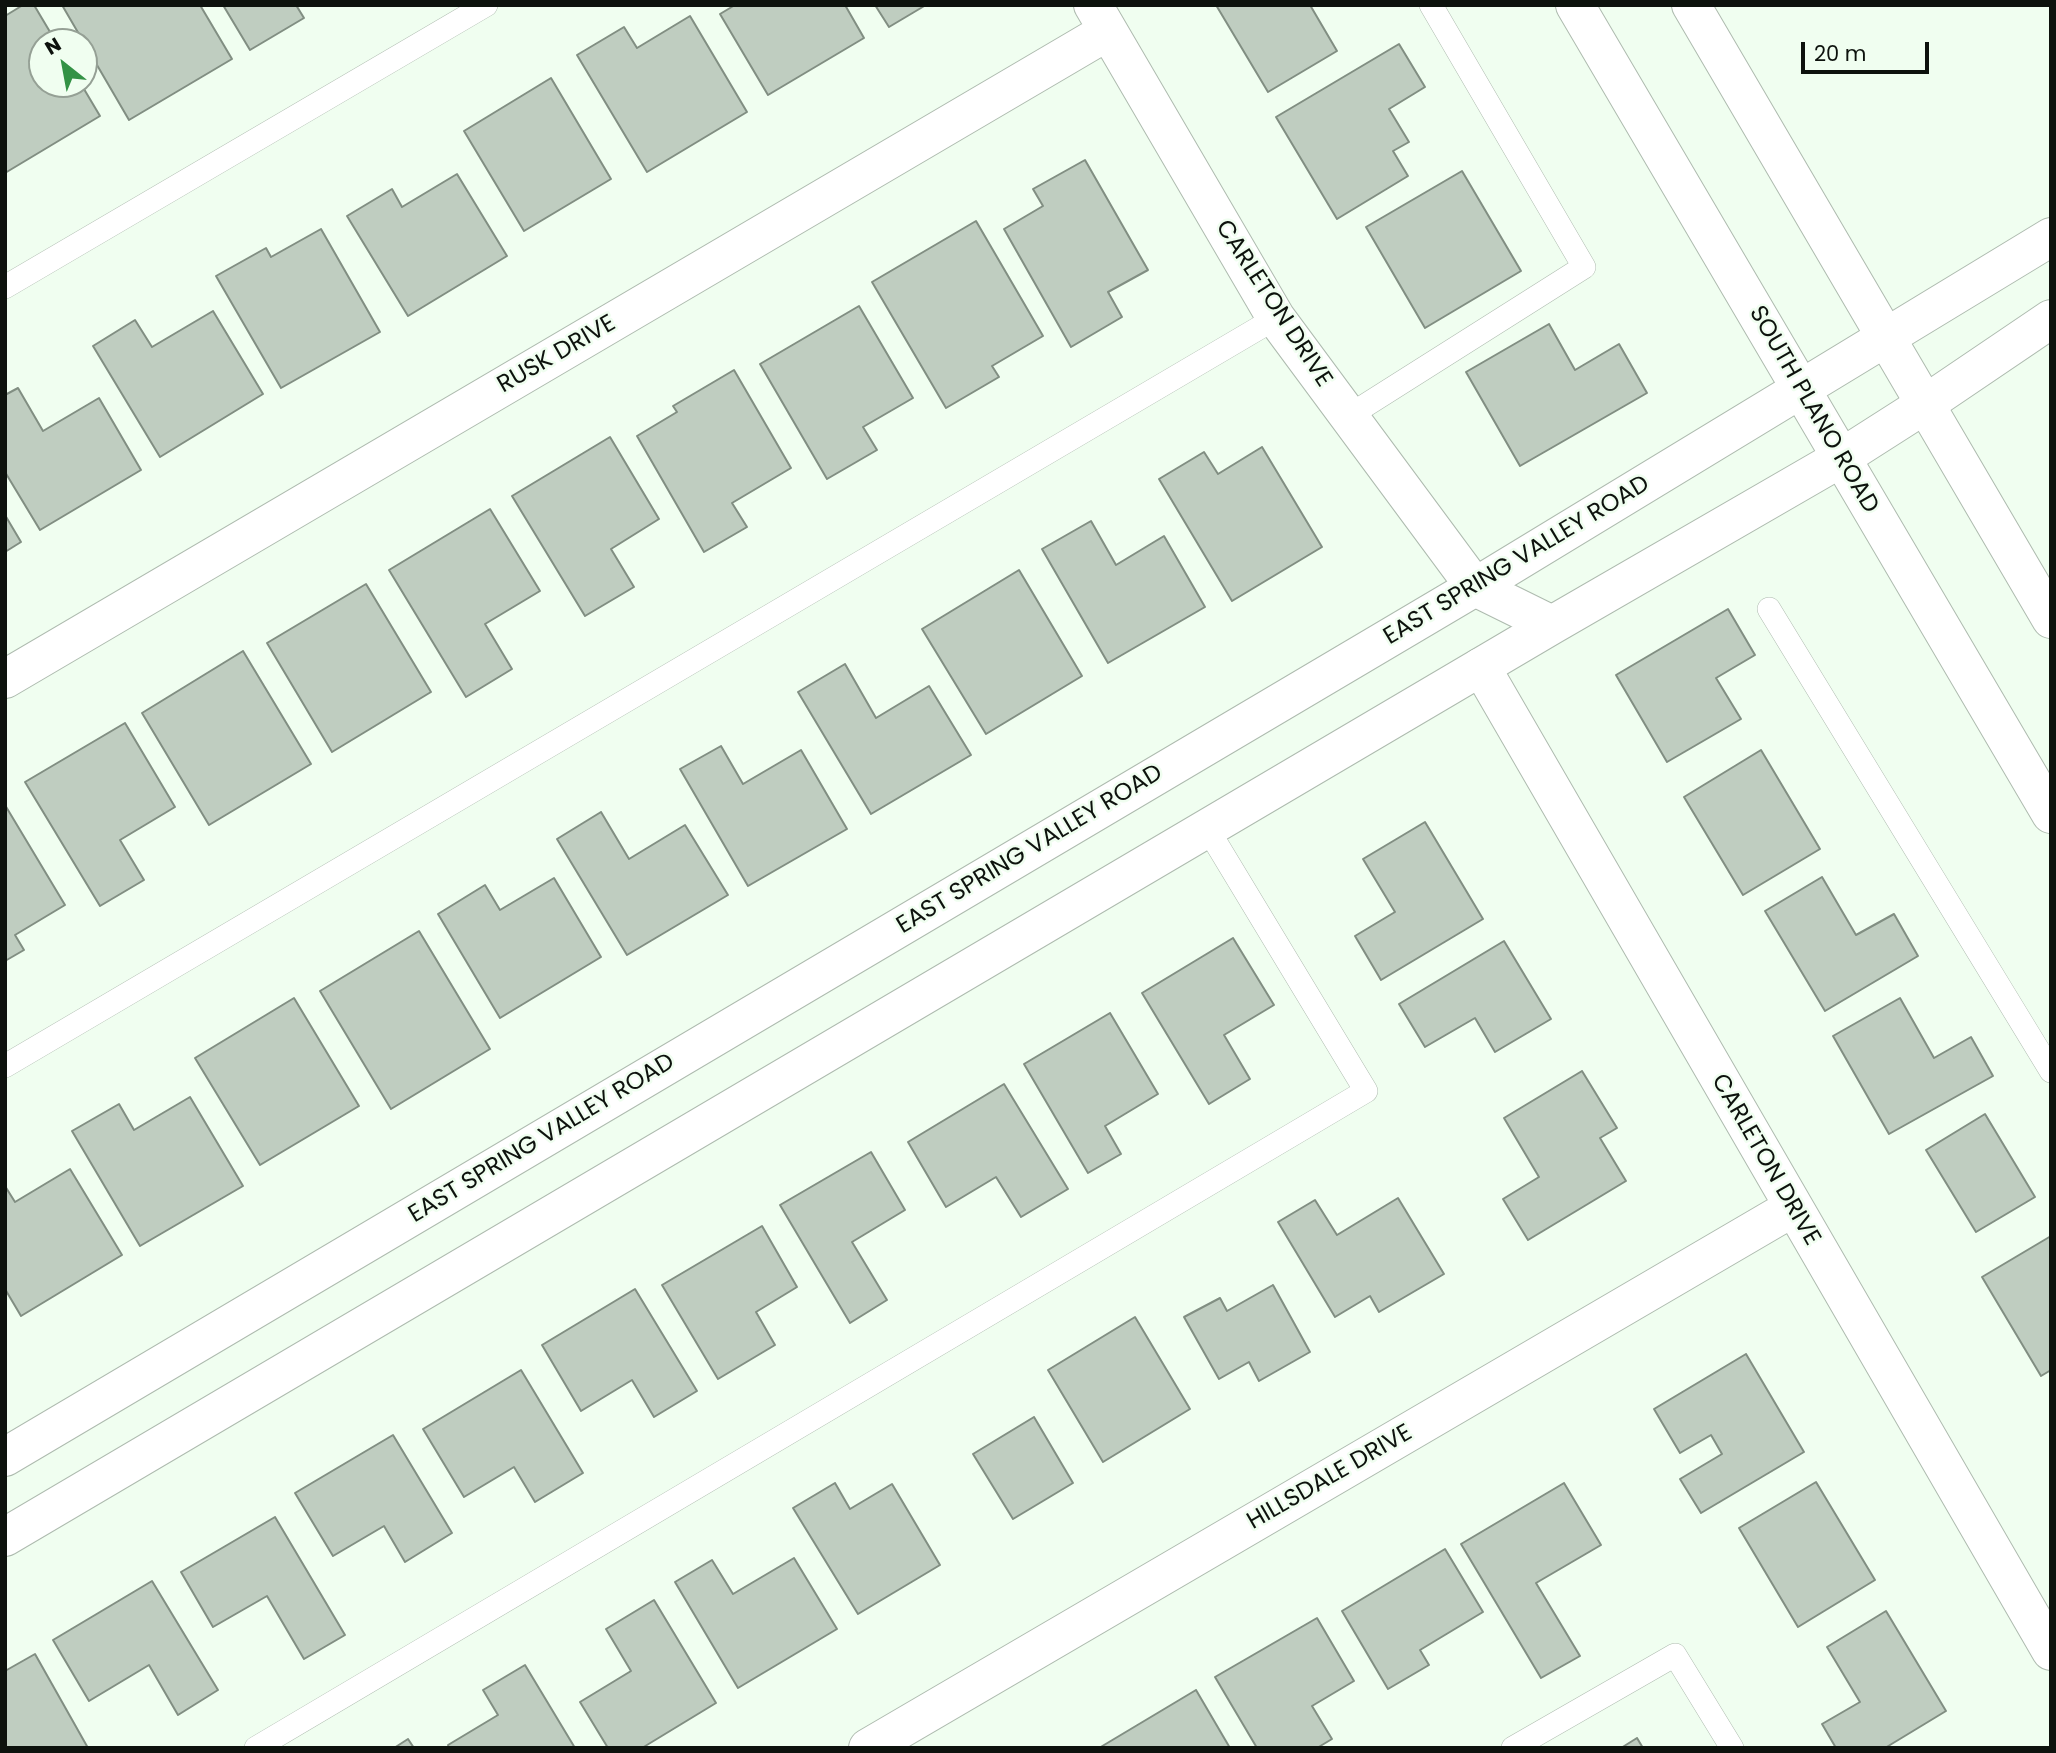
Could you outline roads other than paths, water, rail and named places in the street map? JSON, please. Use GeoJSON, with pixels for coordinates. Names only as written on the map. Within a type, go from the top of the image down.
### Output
{"type":"FeatureCollection","features":[{"type":"Feature","properties":{"kind":"street","name":"SOUTH PLANO ROAD"},"geometry":{"type":"LineString","coordinates":[[1575,5],[2051,814]]}},
{"type":"Feature","properties":{"kind":"street"},"geometry":{"type":"LineString","coordinates":[[1691,5],[2051,619]]}},
{"type":"Feature","properties":{"kind":"street","name":"CARLETON DRIVE"},"geometry":{"type":"LineString","coordinates":[[1101,18],[1276,318],[1475,587]]}},
{"type":"Feature","properties":{"kind":"street","name":"RUSK DRIVE"},"geometry":{"type":"LineString","coordinates":[[5,679],[1101,18]]}},
{"type":"Feature","properties":{"kind":"street","name":"EAST SPRING VALLEY ROAD"},"geometry":{"type":"LineString","coordinates":[[5,1457],[1475,587],[2051,237]]}},
{"type":"Feature","properties":{"kind":"street"},"geometry":{"type":"LineString","coordinates":[[5,1537],[1552,625],[1841,458],[2051,319]]}},
{"type":"Feature","properties":{"kind":"street"},"geometry":{"type":"LineString","coordinates":[[1475,587],[1552,625]]}},
{"type":"Feature","properties":{"kind":"street","name":"CARLETON DRIVE"},"geometry":{"type":"LineString","coordinates":[[1481,667],[2051,1651]]}},
{"type":"Feature","properties":{"kind":"street","name":"HILLSDALE DRIVE"},"geometry":{"type":"LineString","coordinates":[[869,1748],[1792,1208]]}},
{"type":"Feature","properties":{"kind":"lane"},"geometry":{"type":"LineString","coordinates":[[5,288],[486,5]]}},
{"type":"Feature","properties":{"kind":"lane"},"geometry":{"type":"LineString","coordinates":[[1347,417],[1584,267],[1431,5]]}},
{"type":"Feature","properties":{"kind":"lane"},"geometry":{"type":"LineString","coordinates":[[5,1066],[1276,318]]}},
{"type":"Feature","properties":{"kind":"lane"},"geometry":{"type":"LineString","coordinates":[[1769,609],[2051,1071]]}},
{"type":"Feature","properties":{"kind":"lane"},"geometry":{"type":"LineString","coordinates":[[256,1748],[1366,1091],[1207,828]]}},
{"type":"Feature","properties":{"kind":"lane"},"geometry":{"type":"LineString","coordinates":[[1513,1748],[1675,1655],[1732,1748]]}}]}
